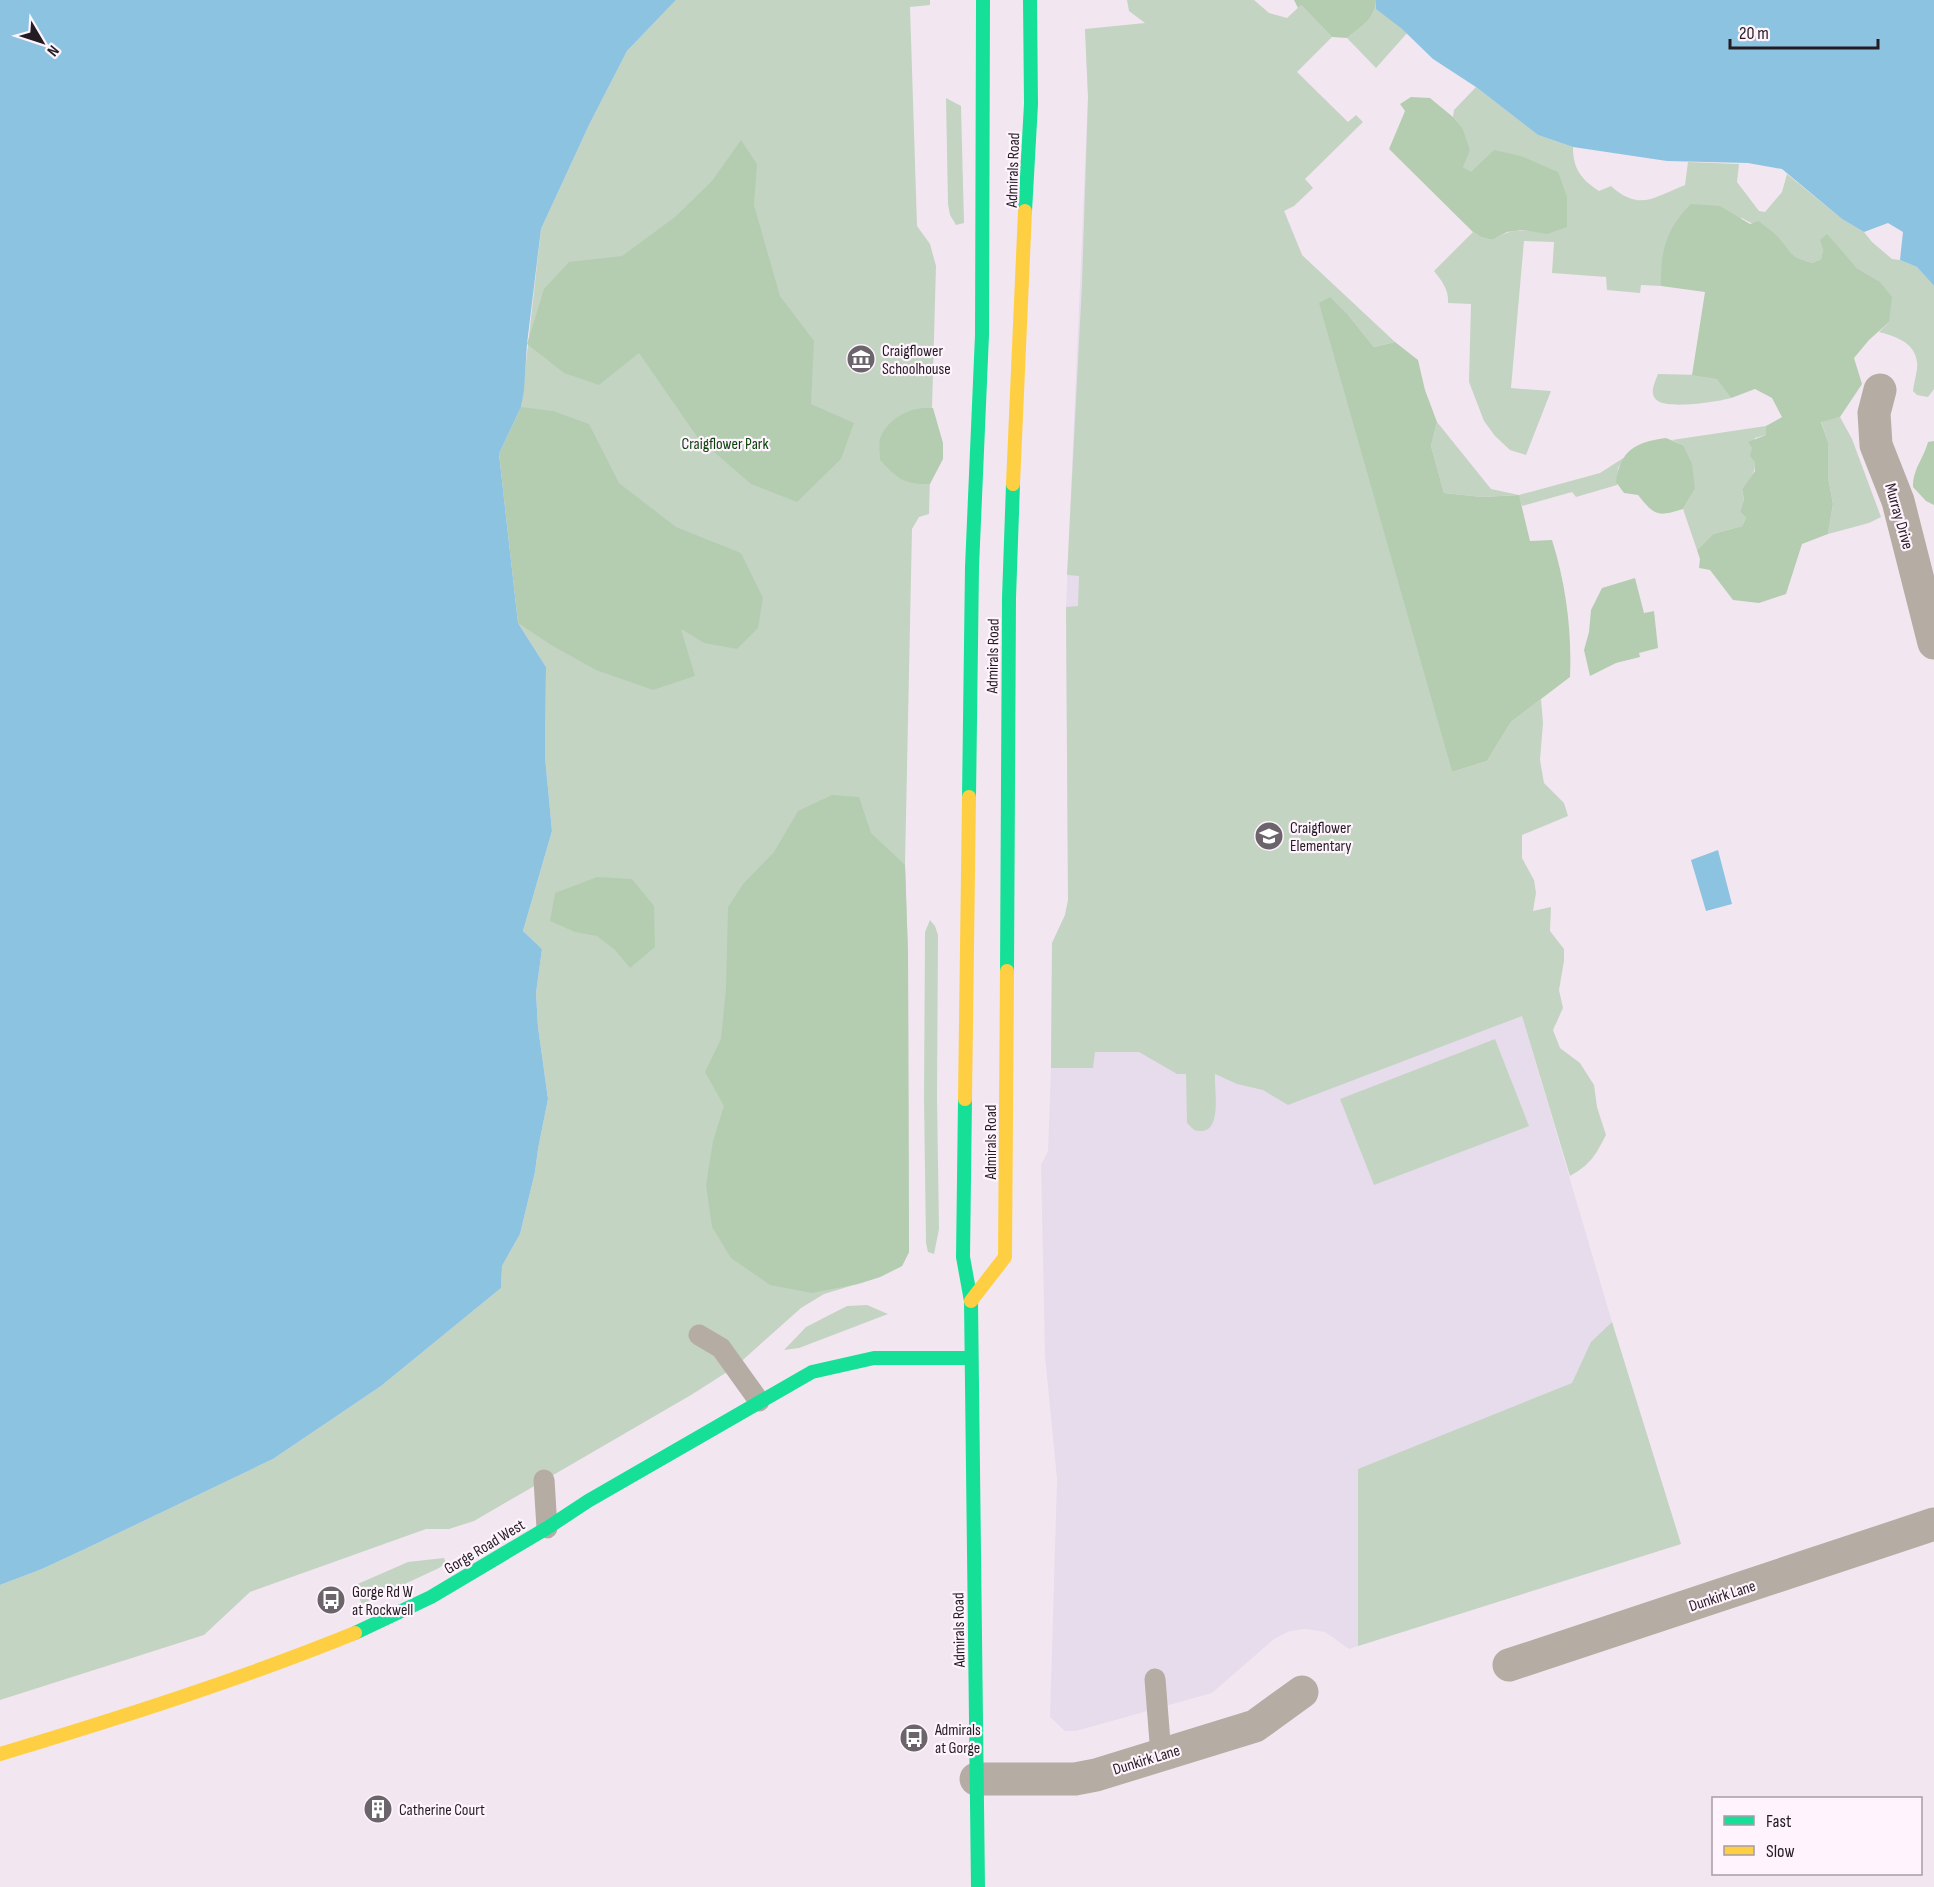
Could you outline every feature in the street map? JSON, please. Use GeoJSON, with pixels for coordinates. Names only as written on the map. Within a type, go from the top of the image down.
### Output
{"type":"FeatureCollection","features":[{"type":"Feature","properties":{"kind":"main road","name":"Admirals Road"},"geometry":{"type":"LineString","coordinates":[[978,1887],[971,1300],[963,1257],[972,567],[982,335],[983,0]]}},
{"type":"Feature","properties":{"kind":"main road","name":"Admirals Road"},"geometry":{"type":"LineString","coordinates":[[971,1300],[1005,1257],[1009,598],[1019,325],[1031,104],[1030,0]]}},
{"type":"Feature","properties":{"kind":"main road","name":"Gorge Road West"},"geometry":{"type":"LineString","coordinates":[[0,1754],[148,1709],[296,1657],[350,1635],[431,1596],[547,1528],[588,1501],[812,1372],[874,1358],[971,1358]]}},
{"type":"Feature","properties":{"kind":"street","name":"Murray Drive"},"geometry":{"type":"LineString","coordinates":[[1880,390],[1874,413],[1876,445],[1898,501],[1934,643]]}},
{"type":"Feature","properties":{"kind":"street","name":"Dunkirk Lane"},"geometry":{"type":"LineString","coordinates":[[1509,1665],[1934,1524]]}},
{"type":"Feature","properties":{"kind":"street","name":"Dunkirk Lane"},"geometry":{"type":"LineString","coordinates":[[976,1779],[1075,1779],[1096,1775],[1254,1726],[1302,1692]]}},
{"type":"Feature","properties":{"kind":"lane"},"geometry":{"type":"LineString","coordinates":[[699,1335],[721,1348],[759,1401]]}},
{"type":"Feature","properties":{"kind":"lane"},"geometry":{"type":"LineString","coordinates":[[544,1480],[547,1528]]}},
{"type":"Feature","properties":{"kind":"lane"},"geometry":{"type":"LineString","coordinates":[[1155,1679],[1161,1755]]}},
{"type":"Feature","properties":{"kind":"shaded area","name":"Craigflower Elementary"},"geometry":{"type":"Polygon","coordinates":[[[1085,29],[1284,210],[1312,279],[1522,1016],[1612,1322],[1681,1544],[1349,1649],[1325,1632],[1306,1629],[1290,1631],[1274,1639],[1212,1693],[1076,1731],[1065,1731],[1050,1717],[1057,1479],[1045,1356],[1041,1165],[1048,1151],[1052,943],[1065,915],[1068,900],[1066,607],[1088,97],[1085,29]]]}},
{"type":"Feature","properties":{"kind":"green space","name":"Craigflower Park"},"geometry":{"type":"Polygon","coordinates":[[[676,0],[930,0],[930,5],[910,7],[917,226],[930,244],[936,266],[929,514],[919,517],[912,529],[905,865],[908,954],[909,1252],[902,1266],[880,1277],[824,1294],[801,1308],[735,1367],[474,1521],[449,1529],[426,1529],[250,1592],[204,1635],[0,1700],[0,1585],[42,1569],[273,1459],[381,1386],[501,1288],[502,1266],[520,1234],[535,1172],[548,1099],[538,1027],[536,993],[542,949],[523,931],[552,831],[545,757],[546,667],[518,623],[521,407],[541,229],[589,125],[627,51],[676,0]]]}},
{"type":"Feature","properties":{"kind":"green space"},"geometry":{"type":"Polygon","coordinates":[[[1127,0],[1254,0],[1269,13],[1287,18],[1301,5],[1332,37],[1297,72],[1348,122],[1356,115],[1363,122],[1305,179],[1313,188],[1294,206],[1284,211],[1302,255],[1395,342],[1374,347],[1349,316],[1320,303],[1452,772],[1487,761],[1511,722],[1541,699],[1543,723],[1540,760],[1544,783],[1564,803],[1568,816],[1522,835],[1522,858],[1534,880],[1536,893],[1533,911],[1551,907],[1550,931],[1564,949],[1559,990],[1563,1008],[1553,1030],[1560,1048],[1580,1063],[1594,1085],[1597,1107],[1606,1135],[1592,1159],[1570,1176],[1522,1016],[1288,1105],[1263,1090],[1237,1084],[1215,1074],[1214,1121],[1203,1131],[1194,1130],[1187,1123],[1186,1074],[1177,1074],[1139,1052],[1095,1052],[1093,1068],[1051,1068],[1052,943],[1065,915],[1068,900],[1066,607],[1078,606],[1079,576],[1067,575],[1082,284],[1088,97],[1085,29],[1145,23],[1129,11],[1127,0]]]}},
{"type":"Feature","properties":{"kind":"green space"},"geometry":{"type":"Polygon","coordinates":[[[1294,0],[1376,0],[1371,17],[1347,38],[1332,37],[1301,5],[1298,8],[1294,0]]]}},
{"type":"Feature","properties":{"kind":"green space"},"geometry":{"type":"Polygon","coordinates":[[[1376,0],[1417,22],[1376,68],[1347,38],[1371,17],[1376,0]]]}},
{"type":"Feature","properties":{"kind":"green space"},"geometry":{"type":"Polygon","coordinates":[[[1476,87],[1538,135],[1573,147],[1579,173],[1599,191],[1611,186],[1630,198],[1647,200],[1685,185],[1688,162],[1739,164],[1737,182],[1759,211],[1765,212],[1782,192],[1787,174],[1842,219],[1864,232],[1892,259],[1917,267],[1934,286],[1934,389],[1928,397],[1917,395],[1913,391],[1917,365],[1912,349],[1903,341],[1879,332],[1889,322],[1879,281],[1857,268],[1843,253],[1823,249],[1821,259],[1812,263],[1804,261],[1790,253],[1772,232],[1742,218],[1661,270],[1661,286],[1641,285],[1640,293],[1607,290],[1606,277],[1552,273],[1554,242],[1524,241],[1511,388],[1551,391],[1526,455],[1510,450],[1495,436],[1484,421],[1469,382],[1471,304],[1448,303],[1446,290],[1434,271],[1473,232],[1492,240],[1519,230],[1547,233],[1463,167],[1462,127],[1453,117],[1454,110],[1476,87]]]}},
{"type":"Feature","properties":{"kind":"green space"},"geometry":{"type":"Polygon","coordinates":[[[1411,97],[1430,98],[1462,127],[1470,150],[1463,167],[1471,172],[1494,150],[1521,156],[1558,172],[1567,197],[1567,227],[1547,234],[1522,230],[1507,232],[1492,240],[1473,232],[1389,149],[1405,111],[1400,104],[1411,97]]]}},
{"type":"Feature","properties":{"kind":"green space"},"geometry":{"type":"Polygon","coordinates":[[[946,98],[961,106],[964,223],[956,225],[950,215],[948,204],[946,98]]]}},
{"type":"Feature","properties":{"kind":"green space"},"geometry":{"type":"Polygon","coordinates":[[[741,140],[757,164],[754,205],[780,296],[814,341],[811,404],[854,423],[841,459],[797,502],[751,484],[698,438],[639,353],[599,385],[564,373],[527,344],[544,289],[569,262],[622,256],[675,217],[712,181],[741,140]]]}},
{"type":"Feature","properties":{"kind":"green space"},"geometry":{"type":"Polygon","coordinates":[[[1691,204],[1720,206],[1750,224],[1759,221],[1776,235],[1795,256],[1812,263],[1821,259],[1823,249],[1820,240],[1827,234],[1857,268],[1879,281],[1892,297],[1889,322],[1854,358],[1862,384],[1840,417],[1821,422],[1828,442],[1828,477],[1833,504],[1828,534],[1802,544],[1786,594],[1759,603],[1733,600],[1710,570],[1699,568],[1700,559],[1697,550],[1713,534],[1742,526],[1746,518],[1740,512],[1744,499],[1742,489],[1755,471],[1755,462],[1750,456],[1752,448],[1748,442],[1766,435],[1766,426],[1782,417],[1772,398],[1755,389],[1731,398],[1717,379],[1692,375],[1705,292],[1661,286],[1663,252],[1666,242],[1676,222],[1691,204]]]}},
{"type":"Feature","properties":{"kind":"green space"},"geometry":{"type":"Polygon","coordinates":[[[1330,297],[1374,347],[1395,342],[1418,360],[1425,390],[1437,422],[1431,446],[1444,493],[1482,497],[1519,495],[1530,541],[1552,540],[1557,557],[1567,608],[1570,677],[1511,722],[1487,761],[1452,772],[1319,303],[1330,297]]]}},
{"type":"Feature","properties":{"kind":"green space"},"geometry":{"type":"Polygon","coordinates":[[[1658,374],[1702,375],[1718,379],[1731,398],[1694,404],[1664,403],[1658,401],[1653,395],[1658,374]]]}},
{"type":"Feature","properties":{"kind":"green space"},"geometry":{"type":"Polygon","coordinates":[[[521,407],[553,411],[589,424],[619,483],[676,527],[741,553],[763,598],[758,628],[737,649],[704,643],[681,629],[695,676],[653,690],[596,670],[551,645],[518,623],[499,454],[521,407]]]}},
{"type":"Feature","properties":{"kind":"green space"},"geometry":{"type":"Polygon","coordinates":[[[933,408],[943,443],[943,459],[930,484],[907,482],[880,460],[879,444],[884,430],[904,413],[933,408]]]}},
{"type":"Feature","properties":{"kind":"green space"},"geometry":{"type":"Polygon","coordinates":[[[1840,417],[1852,439],[1881,517],[1869,523],[1828,534],[1833,504],[1828,477],[1828,442],[1821,421],[1840,417]]]}},
{"type":"Feature","properties":{"kind":"green space"},"geometry":{"type":"Polygon","coordinates":[[[1437,422],[1491,489],[1519,495],[1600,473],[1625,457],[1618,468],[1617,485],[1576,497],[1572,492],[1522,506],[1518,495],[1482,497],[1444,493],[1431,446],[1437,422]]]}},
{"type":"Feature","properties":{"kind":"green space"},"geometry":{"type":"Polygon","coordinates":[[[1766,426],[1766,435],[1755,438],[1754,470],[1742,489],[1744,499],[1740,512],[1746,518],[1742,526],[1713,534],[1697,550],[1683,509],[1695,489],[1683,445],[1672,440],[1766,426]]]}},
{"type":"Feature","properties":{"kind":"green space"},"geometry":{"type":"Polygon","coordinates":[[[1666,438],[1683,445],[1692,464],[1695,489],[1683,509],[1662,514],[1653,511],[1638,495],[1624,493],[1616,482],[1621,462],[1631,449],[1646,442],[1666,438]]]}},
{"type":"Feature","properties":{"kind":"green space"},"geometry":{"type":"Polygon","coordinates":[[[1934,441],[1934,505],[1926,501],[1913,487],[1916,469],[1928,442],[1934,441]]]}},
{"type":"Feature","properties":{"kind":"green space"},"geometry":{"type":"Polygon","coordinates":[[[1635,578],[1644,613],[1654,611],[1658,648],[1639,653],[1640,657],[1616,663],[1590,676],[1584,650],[1589,632],[1591,610],[1602,588],[1635,578]]]}},
{"type":"Feature","properties":{"kind":"green space"},"geometry":{"type":"Polygon","coordinates":[[[832,795],[859,797],[871,833],[905,865],[908,954],[909,1252],[902,1266],[880,1277],[812,1293],[770,1285],[731,1258],[712,1227],[706,1185],[713,1141],[724,1106],[705,1072],[721,1039],[726,988],[728,907],[743,884],[774,852],[798,811],[832,795]]]}},
{"type":"Feature","properties":{"kind":"green space"},"geometry":{"type":"Polygon","coordinates":[[[597,877],[632,879],[654,906],[655,947],[630,968],[615,950],[597,936],[575,932],[550,921],[555,893],[597,877]]]}},
{"type":"Feature","properties":{"kind":"green space"},"geometry":{"type":"Polygon","coordinates":[[[930,920],[938,935],[939,1229],[934,1254],[928,1252],[926,1243],[924,1099],[925,932],[930,920]]]}},
{"type":"Feature","properties":{"kind":"green space"},"geometry":{"type":"Polygon","coordinates":[[[1495,1039],[1529,1126],[1374,1185],[1340,1099],[1495,1039]]]}},
{"type":"Feature","properties":{"kind":"green space"},"geometry":{"type":"Polygon","coordinates":[[[867,1305],[888,1314],[799,1348],[784,1350],[806,1327],[847,1306],[867,1305]]]}},
{"type":"Feature","properties":{"kind":"green space"},"geometry":{"type":"Polygon","coordinates":[[[1612,1322],[1681,1544],[1358,1646],[1358,1469],[1572,1383],[1591,1342],[1612,1322]]]}},
{"type":"Feature","properties":{"kind":"green space"},"geometry":{"type":"Polygon","coordinates":[[[444,1558],[446,1563],[439,1568],[362,1604],[353,1586],[408,1562],[444,1558]]]}},
{"type":"Feature","properties":{"kind":"water"},"geometry":{"type":"Polygon","coordinates":[[[0,0],[676,0],[627,51],[589,125],[541,229],[521,407],[499,454],[518,623],[546,667],[545,757],[552,831],[523,931],[542,949],[536,993],[538,1027],[548,1099],[535,1172],[520,1234],[502,1266],[501,1288],[381,1386],[273,1459],[42,1569],[0,1585],[0,0]]]}},
{"type":"Feature","properties":{"kind":"water"},"geometry":{"type":"Polygon","coordinates":[[[1376,0],[1934,0],[1934,286],[1917,267],[1900,260],[1903,232],[1888,223],[1864,232],[1842,219],[1782,169],[1748,163],[1667,161],[1573,147],[1538,135],[1476,87],[1433,59],[1401,28],[1376,9],[1376,0]]]}},
{"type":"Feature","properties":{"kind":"water"},"geometry":{"type":"Polygon","coordinates":[[[1718,850],[1732,904],[1706,911],[1691,860],[1718,850]]]}},
{"type":"Feature","properties":{"kind":"traffic: fast"},"geometry":{"type":"LineString","coordinates":[[969,797],[972,567],[982,335],[983,0]]}},
{"type":"Feature","properties":{"kind":"traffic: fast"},"geometry":{"type":"LineString","coordinates":[[1025,211],[1031,104],[1030,0]]}},
{"type":"Feature","properties":{"kind":"traffic: fast"},"geometry":{"type":"LineString","coordinates":[[1007,971],[1009,598],[1013,484]]}},
{"type":"Feature","properties":{"kind":"traffic: fast"},"geometry":{"type":"LineString","coordinates":[[965,1099],[963,1257],[971,1301],[978,1887]]}},
{"type":"Feature","properties":{"kind":"traffic: fast"},"geometry":{"type":"LineString","coordinates":[[355,1633],[431,1597],[588,1501],[812,1372],[874,1358],[971,1358]]}},
{"type":"Feature","properties":{"kind":"traffic: slow"},"geometry":{"type":"LineString","coordinates":[[1013,484],[1025,211]]}},
{"type":"Feature","properties":{"kind":"traffic: slow"},"geometry":{"type":"LineString","coordinates":[[965,1099],[969,797]]}},
{"type":"Feature","properties":{"kind":"traffic: slow"},"geometry":{"type":"LineString","coordinates":[[971,1301],[1005,1257],[1007,971]]}},
{"type":"Feature","properties":{"kind":"traffic: slow"},"geometry":{"type":"LineString","coordinates":[[0,1754],[179,1698],[355,1633]]}},
{"type":"Feature","properties":{"kind":"place","name":"Craigflower Schoolhouse"},"geometry":{"type":"Point","coordinates":[861,359]}},
{"type":"Feature","properties":{"kind":"place","name":"Craigflower Elementary"},"geometry":{"type":"Point","coordinates":[1269,836]}},
{"type":"Feature","properties":{"kind":"place","name":"Gorge Rd W at Rockwell"},"geometry":{"type":"Point","coordinates":[331,1600]}},
{"type":"Feature","properties":{"kind":"place","name":"Admirals at Gorge"},"geometry":{"type":"Point","coordinates":[914,1738]}},
{"type":"Feature","properties":{"kind":"place","name":"Catherine Court"},"geometry":{"type":"Point","coordinates":[378,1809]}}]}
